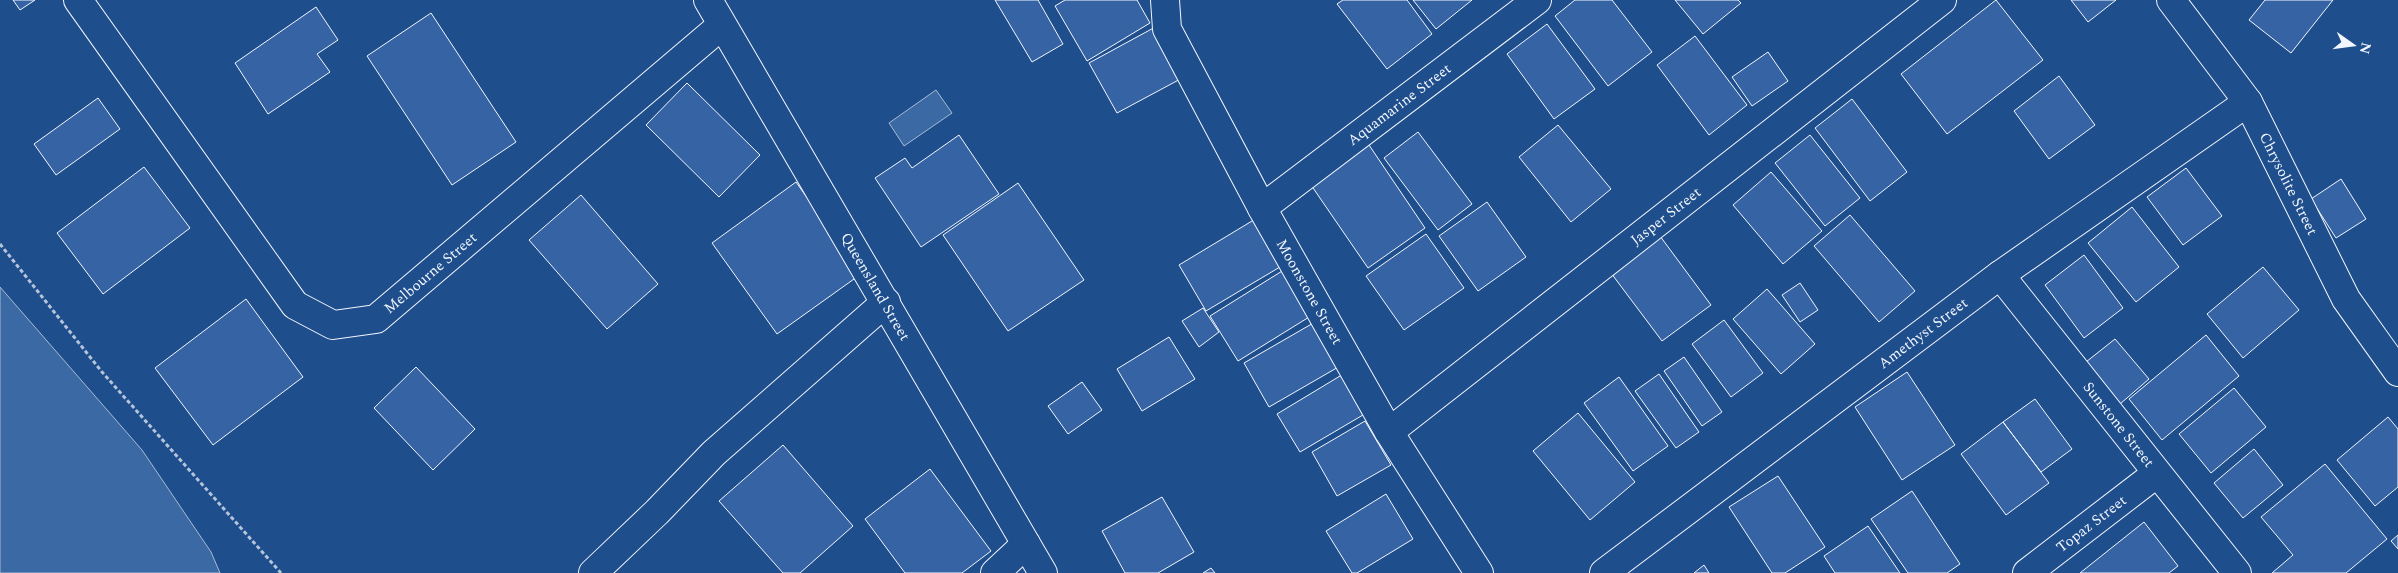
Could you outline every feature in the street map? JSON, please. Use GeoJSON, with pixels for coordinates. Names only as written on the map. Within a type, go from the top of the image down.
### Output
{"type":"FeatureCollection","features":[{"type":"Feature","properties":{"kind":"street","name":"Melbourne Street"},"geometry":{"type":"LineString","coordinates":[[78,0],[295,305],[333,325],[376,318],[722,25]]}},
{"type":"Feature","properties":{"kind":"street","name":"Queensland Street"},"geometry":{"type":"LineString","coordinates":[[708,0],[1043,573]]}},
{"type":"Feature","properties":{"kind":"street","name":"Moonstone Street"},"geometry":{"type":"LineString","coordinates":[[1166,0],[1167,28],[1262,208],[1389,432],[1478,573]]}},
{"type":"Feature","properties":{"kind":"street","name":"Aquamarine Street"},"geometry":{"type":"LineString","coordinates":[[1262,208],[1538,0]]}},
{"type":"Feature","properties":{"kind":"street","name":"Jasper Street"},"geometry":{"type":"LineString","coordinates":[[1389,432],[1942,0]]}},
{"type":"Feature","properties":{"kind":"street","name":"Chrysolite Street"},"geometry":{"type":"LineString","coordinates":[[2171,0],[2248,102],[2346,299],[2395,362]]}},
{"type":"Feature","properties":{"kind":"street","name":"Amethyst Street"},"geometry":{"type":"LineString","coordinates":[[1604,573],[2000,276],[2248,102]]}},
{"type":"Feature","properties":{"kind":"street","name":"Sunstone Street"},"geometry":{"type":"LineString","coordinates":[[2000,276],[2156,474],[2237,573]]}},
{"type":"Feature","properties":{"kind":"street"},"geometry":{"type":"LineString","coordinates":[[593,573],[657,512],[714,453],[886,302]]}},
{"type":"Feature","properties":{"kind":"street","name":"Topaz Street"},"geometry":{"type":"LineString","coordinates":[[2027,573],[2156,474]]}},
{"type":"Feature","properties":{"kind":"street"},"geometry":{"type":"LineString","coordinates":[[995,573],[1026,544]]}},
{"type":"Feature","properties":{"kind":"path"},"geometry":{"type":"LineString","coordinates":[[0,244],[102,372],[281,573]]}},
{"type":"Feature","properties":{"kind":"water"},"geometry":{"type":"Polygon","coordinates":[[[936,90],[952,113],[904,146],[889,123],[936,90]]]}},
{"type":"Feature","properties":{"kind":"water"},"geometry":{"type":"Polygon","coordinates":[[[0,287],[142,450],[211,552],[220,573],[0,573],[0,287]]]}},
{"type":"Feature","properties":{"kind":"building"},"geometry":{"type":"Polygon","coordinates":[[[13,0],[35,0],[20,10],[13,0]]]}},
{"type":"Feature","properties":{"kind":"building"},"geometry":{"type":"Polygon","coordinates":[[[995,0],[1038,0],[1063,44],[1032,62],[995,0]]]}},
{"type":"Feature","properties":{"kind":"building"},"geometry":{"type":"Polygon","coordinates":[[[1065,0],[1137,0],[1150,23],[1087,61],[1055,6],[1065,0]]]}},
{"type":"Feature","properties":{"kind":"building"},"geometry":{"type":"Polygon","coordinates":[[[1343,0],[1407,0],[1432,34],[1387,69],[1337,4],[1343,0]]]}},
{"type":"Feature","properties":{"kind":"building"},"geometry":{"type":"Polygon","coordinates":[[[1413,0],[1472,0],[1436,29],[1413,0]]]}},
{"type":"Feature","properties":{"kind":"building"},"geometry":{"type":"Polygon","coordinates":[[[1575,0],[1612,0],[1652,52],[1608,86],[1555,16],[1575,0]]]}},
{"type":"Feature","properties":{"kind":"building"},"geometry":{"type":"Polygon","coordinates":[[[1675,0],[1738,0],[1741,3],[1703,34],[1675,0]]]}},
{"type":"Feature","properties":{"kind":"building"},"geometry":{"type":"Polygon","coordinates":[[[1996,0],[2043,60],[1947,134],[1901,74],[1996,0]]]}},
{"type":"Feature","properties":{"kind":"building"},"geometry":{"type":"Polygon","coordinates":[[[2071,0],[2116,0],[2088,22],[2071,0]]]}},
{"type":"Feature","properties":{"kind":"building"},"geometry":{"type":"Polygon","coordinates":[[[2265,0],[2333,0],[2291,53],[2249,20],[2265,0]]]}},
{"type":"Feature","properties":{"kind":"building"},"geometry":{"type":"Polygon","coordinates":[[[316,7],[338,40],[317,54],[330,72],[268,114],[235,63],[316,7]]]}},
{"type":"Feature","properties":{"kind":"building"},"geometry":{"type":"Polygon","coordinates":[[[431,13],[516,142],[452,185],[367,56],[431,13]]]}},
{"type":"Feature","properties":{"kind":"building"},"geometry":{"type":"Polygon","coordinates":[[[1547,24],[1595,89],[1554,119],[1507,54],[1547,24]]]}},
{"type":"Feature","properties":{"kind":"building"},"geometry":{"type":"Polygon","coordinates":[[[1159,25],[1186,76],[1117,113],[1089,63],[1159,25]]]}},
{"type":"Feature","properties":{"kind":"building"},"geometry":{"type":"Polygon","coordinates":[[[1695,36],[1747,105],[1709,135],[1657,65],[1695,36]]]}},
{"type":"Feature","properties":{"kind":"building"},"geometry":{"type":"Polygon","coordinates":[[[1768,52],[1788,81],[1752,106],[1732,77],[1768,52]]]}},
{"type":"Feature","properties":{"kind":"building"},"geometry":{"type":"Polygon","coordinates":[[[2059,76],[2095,125],[2049,159],[2014,111],[2059,76]]]}},
{"type":"Feature","properties":{"kind":"building"},"geometry":{"type":"Polygon","coordinates":[[[687,83],[760,155],[719,197],[646,125],[687,83]]]}},
{"type":"Feature","properties":{"kind":"building"},"geometry":{"type":"Polygon","coordinates":[[[98,98],[120,129],[56,175],[34,144],[98,98]]]}},
{"type":"Feature","properties":{"kind":"building"},"geometry":{"type":"Polygon","coordinates":[[[1852,99],[1907,172],[1870,201],[1815,128],[1852,99]]]}},
{"type":"Feature","properties":{"kind":"building"},"geometry":{"type":"Polygon","coordinates":[[[1558,125],[1611,189],[1571,222],[1519,157],[1558,125]]]}},
{"type":"Feature","properties":{"kind":"building"},"geometry":{"type":"Polygon","coordinates":[[[1418,132],[1472,204],[1438,230],[1384,158],[1418,132]]]}},
{"type":"Feature","properties":{"kind":"building"},"geometry":{"type":"Polygon","coordinates":[[[959,135],[999,194],[921,247],[875,178],[905,158],[912,168],[959,135]]]}},
{"type":"Feature","properties":{"kind":"building"},"geometry":{"type":"Polygon","coordinates":[[[1810,135],[1860,198],[1825,226],[1775,163],[1810,135]]]}},
{"type":"Feature","properties":{"kind":"building"},"geometry":{"type":"Polygon","coordinates":[[[1369,145],[1425,228],[1368,268],[1311,185],[1369,145]]]}},
{"type":"Feature","properties":{"kind":"building"},"geometry":{"type":"Polygon","coordinates":[[[144,167],[190,228],[103,294],[57,233],[144,167]]]}},
{"type":"Feature","properties":{"kind":"building"},"geometry":{"type":"Polygon","coordinates":[[[2186,168],[2222,216],[2183,245],[2147,197],[2186,168]]]}},
{"type":"Feature","properties":{"kind":"building"},"geometry":{"type":"Polygon","coordinates":[[[1771,172],[1822,231],[1783,264],[1733,205],[1771,172]]]}},
{"type":"Feature","properties":{"kind":"building"},"geometry":{"type":"Polygon","coordinates":[[[2341,179],[2366,219],[2336,238],[2311,199],[2341,179]]]}},
{"type":"Feature","properties":{"kind":"building"},"geometry":{"type":"Polygon","coordinates":[[[796,182],[861,274],[777,334],[712,243],[796,182]]]}},
{"type":"Feature","properties":{"kind":"building"},"geometry":{"type":"Polygon","coordinates":[[[1018,183],[1084,280],[1008,331],[943,235],[1018,183]]]}},
{"type":"Feature","properties":{"kind":"building"},"geometry":{"type":"Polygon","coordinates":[[[581,195],[658,284],[607,329],[529,240],[581,195]]]}},
{"type":"Feature","properties":{"kind":"building"},"geometry":{"type":"Polygon","coordinates":[[[1487,202],[1526,257],[1478,291],[1439,236],[1487,202]]]}},
{"type":"Feature","properties":{"kind":"building"},"geometry":{"type":"Polygon","coordinates":[[[2132,207],[2179,267],[2136,302],[2088,243],[2132,207]]]}},
{"type":"Feature","properties":{"kind":"building"},"geometry":{"type":"Polygon","coordinates":[[[1850,215],[1915,291],[1879,322],[1814,246],[1850,215]]]}},
{"type":"Feature","properties":{"kind":"building"},"geometry":{"type":"Polygon","coordinates":[[[1257,218],[1285,264],[1206,311],[1179,265],[1257,218]]]}},
{"type":"Feature","properties":{"kind":"building"},"geometry":{"type":"Polygon","coordinates":[[[1426,234],[1464,288],[1404,330],[1366,276],[1426,234]]]}},
{"type":"Feature","properties":{"kind":"building"},"geometry":{"type":"Polygon","coordinates":[[[1660,236],[1711,305],[1662,341],[1611,273],[1660,236]]]}},
{"type":"Feature","properties":{"kind":"building"},"geometry":{"type":"Polygon","coordinates":[[[2084,255],[2123,308],[2084,338],[2045,285],[2084,255]]]}},
{"type":"Feature","properties":{"kind":"building"},"geometry":{"type":"Polygon","coordinates":[[[2263,267],[2299,310],[2243,358],[2207,314],[2263,267]]]}},
{"type":"Feature","properties":{"kind":"building"},"geometry":{"type":"Polygon","coordinates":[[[1287,268],[1314,314],[1238,361],[1210,316],[1287,268]]]}},
{"type":"Feature","properties":{"kind":"building"},"geometry":{"type":"Polygon","coordinates":[[[1800,283],[1818,310],[1800,322],[1782,295],[1800,283]]]}},
{"type":"Feature","properties":{"kind":"building"},"geometry":{"type":"Polygon","coordinates":[[[1767,289],[1815,344],[1781,374],[1733,319],[1767,289]]]}},
{"type":"Feature","properties":{"kind":"building"},"geometry":{"type":"Polygon","coordinates":[[[246,299],[303,377],[213,445],[155,368],[246,299]]]}},
{"type":"Feature","properties":{"kind":"building"},"geometry":{"type":"Polygon","coordinates":[[[1203,308],[1219,332],[1199,347],[1182,321],[1203,308]]]}},
{"type":"Feature","properties":{"kind":"building"},"geometry":{"type":"Polygon","coordinates":[[[1322,318],[1347,362],[1269,407],[1244,363],[1322,318]]]}},
{"type":"Feature","properties":{"kind":"building"},"geometry":{"type":"Polygon","coordinates":[[[1724,320],[1763,373],[1731,397],[1692,344],[1724,320]]]}},
{"type":"Feature","properties":{"kind":"building"},"geometry":{"type":"Polygon","coordinates":[[[2206,335],[2239,376],[2162,440],[2129,399],[2206,335]]]}},
{"type":"Feature","properties":{"kind":"building"},"geometry":{"type":"Polygon","coordinates":[[[1169,337],[1195,379],[1142,411],[1117,369],[1169,337]]]}},
{"type":"Feature","properties":{"kind":"building"},"geometry":{"type":"Polygon","coordinates":[[[2115,339],[2149,379],[2120,404],[2086,362],[2115,339]]]}},
{"type":"Feature","properties":{"kind":"building"},"geometry":{"type":"Polygon","coordinates":[[[1684,357],[1722,412],[1702,426],[1664,371],[1684,357]]]}},
{"type":"Feature","properties":{"kind":"building"},"geometry":{"type":"Polygon","coordinates":[[[416,367],[475,429],[433,470],[374,408],[416,367]]]}},
{"type":"Feature","properties":{"kind":"building"},"geometry":{"type":"Polygon","coordinates":[[[1907,372],[1955,445],[1902,480],[1855,407],[1907,372]]]}},
{"type":"Feature","properties":{"kind":"building"},"geometry":{"type":"Polygon","coordinates":[[[1345,373],[1368,412],[1300,452],[1277,414],[1345,373]]]}},
{"type":"Feature","properties":{"kind":"building"},"geometry":{"type":"Polygon","coordinates":[[[1659,374],[1699,432],[1676,448],[1635,391],[1659,374]]]}},
{"type":"Feature","properties":{"kind":"building"},"geometry":{"type":"Polygon","coordinates":[[[1619,377],[1668,446],[1633,471],[1584,403],[1619,377]]]}},
{"type":"Feature","properties":{"kind":"building"},"geometry":{"type":"Polygon","coordinates":[[[1082,382],[1102,410],[1068,434],[1048,406],[1082,382]]]}},
{"type":"Feature","properties":{"kind":"building"},"geometry":{"type":"Polygon","coordinates":[[[2234,388],[2266,427],[2211,473],[2179,434],[2234,388]]]}},
{"type":"Feature","properties":{"kind":"building"},"geometry":{"type":"Polygon","coordinates":[[[2035,399],[2072,449],[2041,472],[2003,422],[2035,399]]]}},
{"type":"Feature","properties":{"kind":"building"},"geometry":{"type":"Polygon","coordinates":[[[1578,413],[1635,482],[1590,520],[1533,451],[1578,413]]]}},
{"type":"Feature","properties":{"kind":"building"},"geometry":{"type":"Polygon","coordinates":[[[2388,417],[2398,429],[2398,487],[2375,506],[2337,460],[2388,417]]]}},
{"type":"Feature","properties":{"kind":"building"},"geometry":{"type":"Polygon","coordinates":[[[1365,421],[1391,465],[1337,496],[1312,452],[1365,421]]]}},
{"type":"Feature","properties":{"kind":"building"},"geometry":{"type":"Polygon","coordinates":[[[2003,422],[2049,483],[2006,515],[1961,454],[2003,422]]]}},
{"type":"Feature","properties":{"kind":"building"},"geometry":{"type":"Polygon","coordinates":[[[783,445],[853,526],[800,573],[783,573],[719,501],[783,445]]]}},
{"type":"Feature","properties":{"kind":"building"},"geometry":{"type":"Polygon","coordinates":[[[2254,449],[2283,485],[2243,518],[2214,483],[2254,449]]]}},
{"type":"Feature","properties":{"kind":"building"},"geometry":{"type":"Polygon","coordinates":[[[2325,464],[2387,539],[2346,573],[2272,573],[2293,555],[2261,517],[2325,464]]]}},
{"type":"Feature","properties":{"kind":"building"},"geometry":{"type":"Polygon","coordinates":[[[930,469],[991,551],[962,573],[905,573],[865,519],[930,469]]]}},
{"type":"Feature","properties":{"kind":"building"},"geometry":{"type":"Polygon","coordinates":[[[1778,476],[1825,547],[1785,573],[1772,573],[1729,507],[1778,476]]]}},
{"type":"Feature","properties":{"kind":"building"},"geometry":{"type":"Polygon","coordinates":[[[1912,491],[1960,564],[1947,573],[1908,573],[1871,519],[1912,491]]]}},
{"type":"Feature","properties":{"kind":"building"},"geometry":{"type":"Polygon","coordinates":[[[1386,494],[1413,539],[1357,573],[1352,573],[1326,531],[1386,494]]]}},
{"type":"Feature","properties":{"kind":"building"},"geometry":{"type":"Polygon","coordinates":[[[1162,497],[1194,552],[1158,573],[1125,573],[1102,531],[1162,497]]]}},
{"type":"Feature","properties":{"kind":"building"},"geometry":{"type":"Polygon","coordinates":[[[2144,522],[2178,566],[2169,573],[2080,573],[2144,522]]]}},
{"type":"Feature","properties":{"kind":"building"},"geometry":{"type":"Polygon","coordinates":[[[1868,526],[1900,573],[1835,573],[1824,556],[1868,526]]]}},
{"type":"Feature","properties":{"kind":"building"},"geometry":{"type":"Polygon","coordinates":[[[2398,535],[2398,549],[2391,541],[2398,535]]]}},
{"type":"Feature","properties":{"kind":"building"},"geometry":{"type":"Polygon","coordinates":[[[1704,565],[1709,573],[1694,573],[1704,565]]]}},
{"type":"Feature","properties":{"kind":"building"},"geometry":{"type":"Polygon","coordinates":[[[1211,568],[1215,573],[1203,573],[1211,568]]]}}]}
